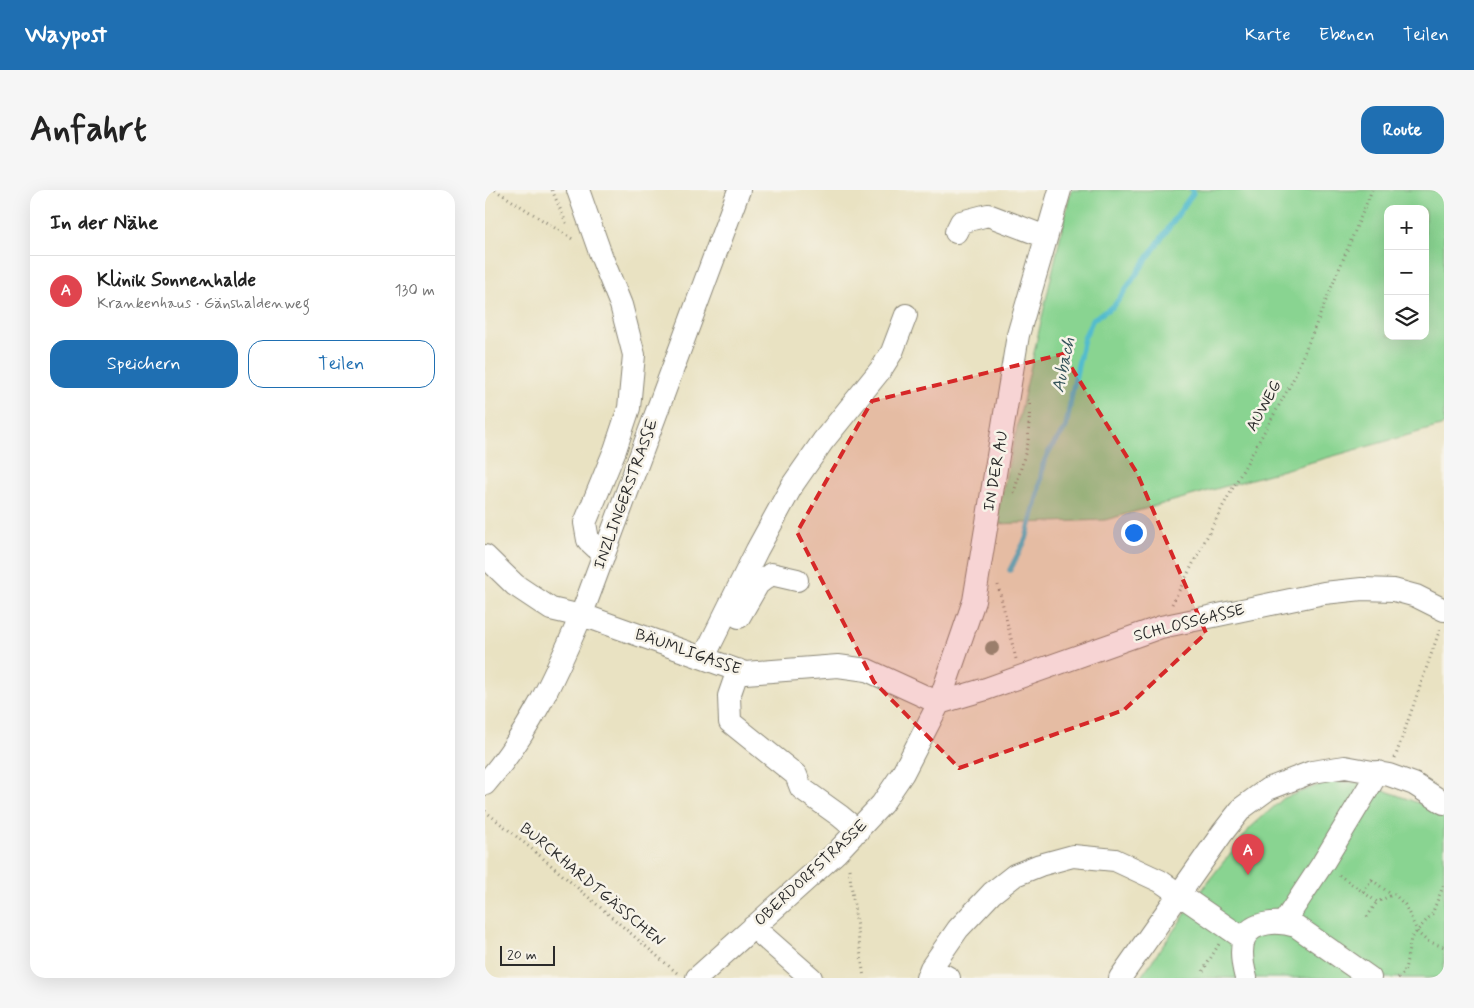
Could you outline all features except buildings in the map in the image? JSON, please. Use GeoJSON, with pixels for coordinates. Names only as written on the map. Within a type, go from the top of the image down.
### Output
{"type":"FeatureCollection","features":[{"type":"Feature","properties":{"kind":"street"},"geometry":{"type":"LineString","coordinates":[[578,190],[621,305],[634,355],[629,408],[615,450],[585,523],[588,540],[604,556]]}},
{"type":"Feature","properties":{"kind":"street","name":"INZLINGERSTRASSE"},"geometry":{"type":"LineString","coordinates":[[485,784],[503,763],[528,726],[551,685],[581,616],[739,190]]}},
{"type":"Feature","properties":{"kind":"street","name":"IN DER AU"},"geometry":{"type":"LineString","coordinates":[[939,703],[974,601],[1019,335],[1060,190]]}},
{"type":"Feature","properties":{"kind":"street"},"geometry":{"type":"LineString","coordinates":[[956,232],[961,222],[988,215],[1046,238]]}},
{"type":"Feature","properties":{"kind":"street"},"geometry":{"type":"LineString","coordinates":[[708,659],[757,550],[793,484],[823,441],[882,368],[892,352],[906,315]]}},
{"type":"Feature","properties":{"kind":"street","name":"BÄUMLIGASSE"},"geometry":{"type":"LineString","coordinates":[[485,556],[515,585],[551,608],[594,619],[745,673],[838,666],[867,670],[939,703]]}},
{"type":"Feature","properties":{"kind":"street"},"geometry":{"type":"LineString","coordinates":[[708,659],[758,584],[771,574],[797,580]]}},
{"type":"Feature","properties":{"kind":"street","name":"SCHLOSSGASSE"},"geometry":{"type":"LineString","coordinates":[[939,703],[1021,677],[1161,627],[1324,593],[1362,589],[1394,590],[1416,596],[1442,608]]}},
{"type":"Feature","properties":{"kind":"street"},"geometry":{"type":"LineString","coordinates":[[738,670],[729,696],[730,722],[795,775],[801,788],[858,831]]}},
{"type":"Feature","properties":{"kind":"street","name":"OBERDORFSTRASSE"},"geometry":{"type":"LineString","coordinates":[[710,974],[753,927],[837,852],[881,804],[903,773],[939,703]]}},
{"type":"Feature","properties":{"kind":"street"},"geometry":{"type":"LineString","coordinates":[[1120,978],[1223,832],[1242,808],[1268,788],[1312,772],[1345,767],[1383,773],[1414,784],[1444,803]]}},
{"type":"Feature","properties":{"kind":"street"},"geometry":{"type":"LineString","coordinates":[[1284,922],[1383,773]]}},
{"type":"Feature","properties":{"kind":"street"},"geometry":{"type":"LineString","coordinates":[[936,975],[958,929],[992,892],[1015,875],[1039,865],[1073,856],[1115,860],[1160,881],[1180,894],[1236,934],[1243,948],[1243,967],[1246,978]]}},
{"type":"Feature","properties":{"kind":"street"},"geometry":{"type":"LineString","coordinates":[[1236,934],[1267,923],[1284,922],[1296,926],[1370,978]]}},
{"type":"Feature","properties":{"kind":"street"},"geometry":{"type":"LineString","coordinates":[[753,927],[811,978]]}},
{"type":"Feature","properties":{"kind":"path"},"geometry":{"type":"LineString","coordinates":[[495,190],[602,258]]}},
{"type":"Feature","properties":{"kind":"path"},"geometry":{"type":"LineString","coordinates":[[552,190],[573,240]]}},
{"type":"Feature","properties":{"kind":"path","name":"AUWEG"},"geometry":{"type":"LineString","coordinates":[[1161,627],[1224,504],[1292,382],[1371,190]]}},
{"type":"Feature","properties":{"kind":"path"},"geometry":{"type":"LineString","coordinates":[[1011,380],[1021,386],[1030,403],[1029,443],[1014,494]]}},
{"type":"Feature","properties":{"kind":"path"},"geometry":{"type":"LineString","coordinates":[[997,580],[1021,677]]}},
{"type":"Feature","properties":{"kind":"path"},"geometry":{"type":"LineString","coordinates":[[1383,773],[1442,608]]}},
{"type":"Feature","properties":{"kind":"path","name":"BURCKHARDTGÄSSCHEN"},"geometry":{"type":"LineString","coordinates":[[485,811],[683,978]]}},
{"type":"Feature","properties":{"kind":"path"},"geometry":{"type":"LineString","coordinates":[[837,852],[848,864],[864,978]]}},
{"type":"Feature","properties":{"kind":"path"},"geometry":{"type":"LineString","coordinates":[[1323,863],[1377,902]]}},
{"type":"Feature","properties":{"kind":"path"},"geometry":{"type":"LineString","coordinates":[[1363,892],[1372,879],[1392,895],[1394,894],[1405,905],[1417,931],[1427,941],[1444,947]]}},
{"type":"Feature","properties":{"kind":"path"},"geometry":{"type":"LineString","coordinates":[[1399,978],[1404,973],[1411,938],[1431,914],[1444,884]]}},
{"type":"Feature","properties":{"kind":"path"},"geometry":{"type":"LineString","coordinates":[[1367,917],[1377,902],[1392,895]]}},
{"type":"Feature","properties":{"kind":"path"},"geometry":{"type":"LineString","coordinates":[[1203,971],[1236,934]]}},
{"type":"Feature","properties":{"kind":"highlighted area"},"geometry":{"type":"Polygon","coordinates":[[[1063,354],[1137,473],[1206,633],[1124,710],[959,768],[874,682],[797,532],[872,401],[1063,354]]]}},
{"type":"Feature","properties":{"kind":"green space"},"geometry":{"type":"Polygon","coordinates":[[[1071,190],[1444,190],[1444,425],[1105,520],[995,524],[1071,190]]]}},
{"type":"Feature","properties":{"kind":"green space"},"geometry":{"type":"Polygon","coordinates":[[[1327,782],[1362,782],[1429,807],[1444,816],[1444,978],[1140,978],[1210,879],[1251,827],[1284,798],[1327,782]]]}},
{"type":"Feature","properties":{"kind":"waterway","name":"Aubach"},"geometry":{"type":"LineString","coordinates":[[1010,570],[1026,539],[1038,494],[1043,465],[1048,453],[1066,427],[1084,338],[1093,319],[1114,306],[1193,193],[1192,190]]}},
{"type":"Feature","properties":{"kind":"place","name":"Klinik Sonnenhalde"},"geometry":{"type":"Point","coordinates":[1248,875]}}]}
